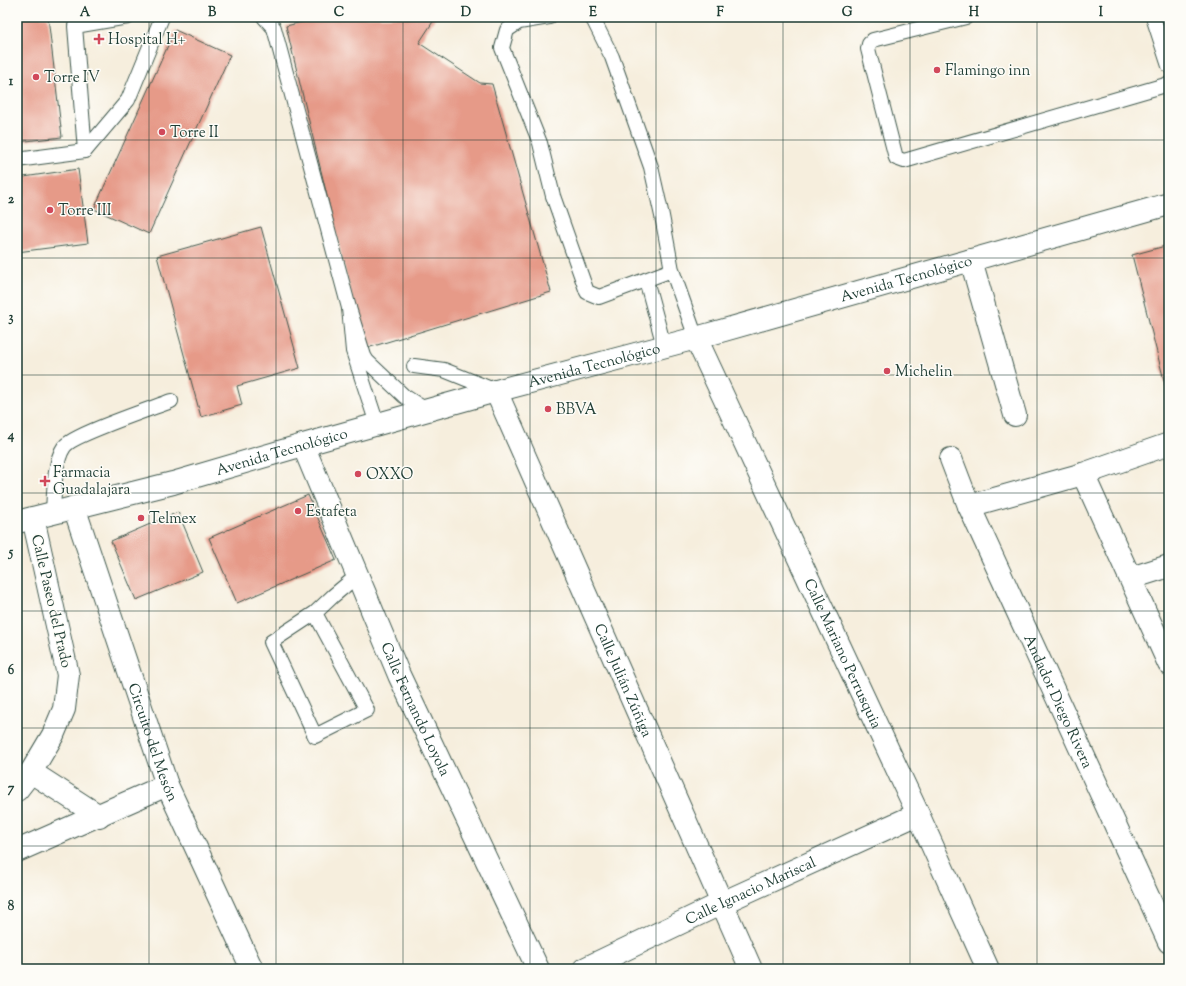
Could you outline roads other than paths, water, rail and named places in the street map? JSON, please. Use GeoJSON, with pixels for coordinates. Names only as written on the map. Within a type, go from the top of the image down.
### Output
{"type":"FeatureCollection","features":[{"type":"Feature","properties":{"kind":"street","name":"Avenida Tecnológico"},"geometry":{"type":"LineString","coordinates":[[35,518],[74,507],[173,484],[426,410],[696,338],[1169,204]]}},
{"type":"Feature","properties":{"kind":"street"},"geometry":{"type":"LineString","coordinates":[[971,260],[1014,416]]}},
{"type":"Feature","properties":{"kind":"street","name":"Calle Mariano Perrusquia"},"geometry":{"type":"LineString","coordinates":[[696,338],[918,814],[988,969]]}},
{"type":"Feature","properties":{"kind":"street","name":"Calle Julián Zúñiga"},"geometry":{"type":"LineString","coordinates":[[496,391],[750,969]]}},
{"type":"Feature","properties":{"kind":"street"},"geometry":{"type":"LineString","coordinates":[[968,506],[1082,474],[1169,444]]}},
{"type":"Feature","properties":{"kind":"street","name":"Calle Fernando Loyola"},"geometry":{"type":"LineString","coordinates":[[303,445],[399,675],[538,969]]}},
{"type":"Feature","properties":{"kind":"street","name":"Andador Diego Rivera"},"geometry":{"type":"LineString","coordinates":[[951,459],[968,506],[1169,942]]}},
{"type":"Feature","properties":{"kind":"street"},"geometry":{"type":"LineString","coordinates":[[1082,474],[1131,578],[1169,664]]}},
{"type":"Feature","properties":{"kind":"street","name":"Circuito del Mesón"},"geometry":{"type":"LineString","coordinates":[[74,507],[167,785],[252,969]]}},
{"type":"Feature","properties":{"kind":"street","name":"Calle Paseo del Prado"},"geometry":{"type":"LineString","coordinates":[[17,790],[31,772],[53,734],[64,709],[68,675],[35,518]]}},
{"type":"Feature","properties":{"kind":"street"},"geometry":{"type":"LineString","coordinates":[[1131,578],[1169,566]]}},
{"type":"Feature","properties":{"kind":"street"},"geometry":{"type":"LineString","coordinates":[[31,772],[99,816]]}},
{"type":"Feature","properties":{"kind":"street"},"geometry":{"type":"LineString","coordinates":[[17,851],[167,785]]}},
{"type":"Feature","properties":{"kind":"street","name":"Calle Ignacio Mariscal"},"geometry":{"type":"LineString","coordinates":[[584,969],[918,814]]}},
{"type":"Feature","properties":{"kind":"lane"},"geometry":{"type":"LineString","coordinates":[[85,151],[75,26],[128,17]]}},
{"type":"Feature","properties":{"kind":"lane"},"geometry":{"type":"LineString","coordinates":[[17,160],[85,151],[128,100],[162,17]]}},
{"type":"Feature","properties":{"kind":"lane"},"geometry":{"type":"LineString","coordinates":[[264,17],[277,22],[349,308],[364,356],[367,361],[404,396],[426,410]]}},
{"type":"Feature","properties":{"kind":"lane"},"geometry":{"type":"LineString","coordinates":[[549,17],[519,22],[507,30],[502,48],[540,143],[553,196],[587,292],[599,297],[672,270]]}},
{"type":"Feature","properties":{"kind":"lane"},"geometry":{"type":"LineString","coordinates":[[591,17],[612,57],[651,168],[672,270],[696,338]]}},
{"type":"Feature","properties":{"kind":"lane"},"geometry":{"type":"LineString","coordinates":[[966,17],[873,40],[870,44],[868,49],[896,158],[900,161],[1169,84]]}},
{"type":"Feature","properties":{"kind":"lane"},"geometry":{"type":"LineString","coordinates":[[1153,17],[1169,66]]}},
{"type":"Feature","properties":{"kind":"lane"},"geometry":{"type":"LineString","coordinates":[[646,280],[664,346]]}},
{"type":"Feature","properties":{"kind":"lane"},"geometry":{"type":"LineString","coordinates":[[349,308],[353,350],[377,424]]}},
{"type":"Feature","properties":{"kind":"lane"},"geometry":{"type":"LineString","coordinates":[[414,366],[444,370],[496,391]]}},
{"type":"Feature","properties":{"kind":"lane"},"geometry":{"type":"LineString","coordinates":[[35,518],[64,446],[80,436],[171,401]]}},
{"type":"Feature","properties":{"kind":"lane"},"geometry":{"type":"LineString","coordinates":[[315,614],[367,710],[315,736],[271,642],[315,614],[333,596],[358,575]]}},
{"type":"Feature","properties":{"kind":"place","name":"Hospital H+"},"geometry":{"type":"Point","coordinates":[99,39]}},
{"type":"Feature","properties":{"kind":"place","name":"Flamingo inn"},"geometry":{"type":"Point","coordinates":[937,70]}},
{"type":"Feature","properties":{"kind":"place","name":"Torre IV"},"geometry":{"type":"Point","coordinates":[36,77]}},
{"type":"Feature","properties":{"kind":"place","name":"Torre II"},"geometry":{"type":"Point","coordinates":[162,132]}},
{"type":"Feature","properties":{"kind":"place","name":"Torre III"},"geometry":{"type":"Point","coordinates":[50,210]}},
{"type":"Feature","properties":{"kind":"place","name":"Michelin"},"geometry":{"type":"Point","coordinates":[887,371]}},
{"type":"Feature","properties":{"kind":"place","name":"BBVA"},"geometry":{"type":"Point","coordinates":[548,409]}},
{"type":"Feature","properties":{"kind":"place","name":"OXXO"},"geometry":{"type":"Point","coordinates":[358,474]}},
{"type":"Feature","properties":{"kind":"place","name":"Farmacia Guadalajara"},"geometry":{"type":"Point","coordinates":[45,481]}},
{"type":"Feature","properties":{"kind":"place","name":"Estafeta"},"geometry":{"type":"Point","coordinates":[298,511]}},
{"type":"Feature","properties":{"kind":"place","name":"Telmex"},"geometry":{"type":"Point","coordinates":[141,518]}}]}
